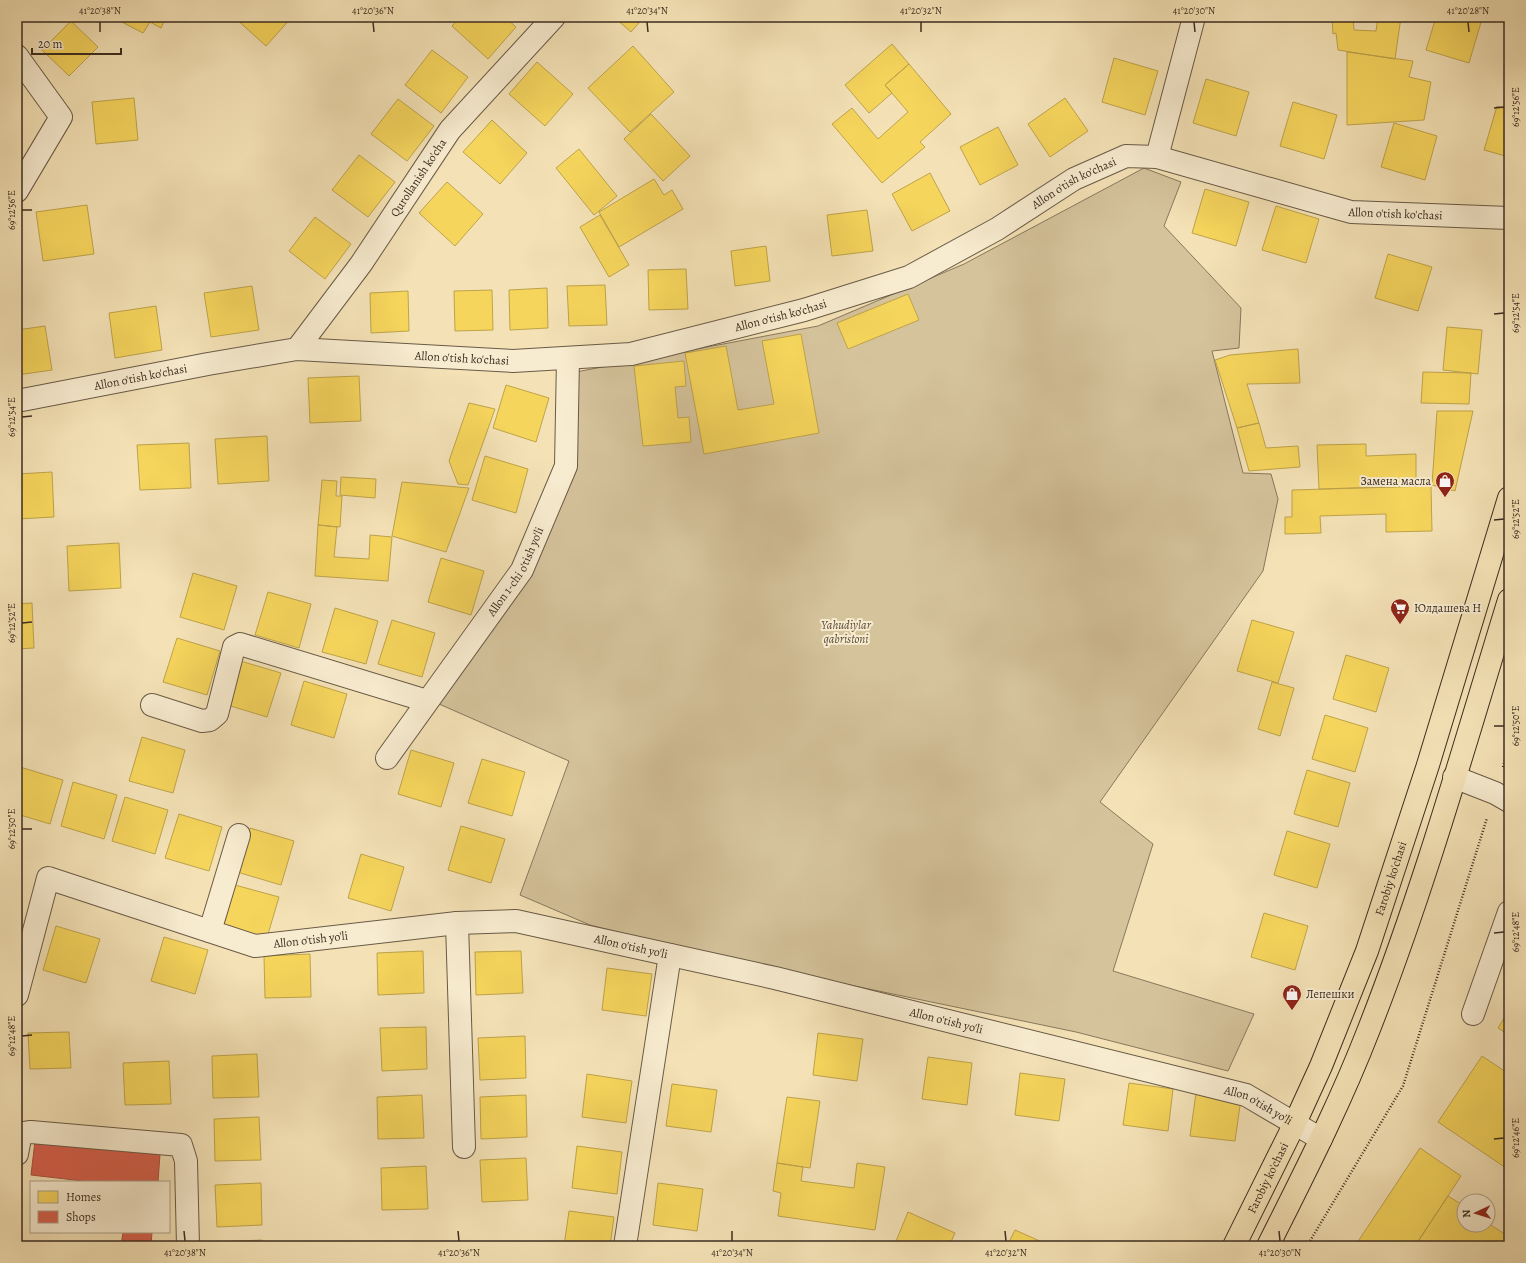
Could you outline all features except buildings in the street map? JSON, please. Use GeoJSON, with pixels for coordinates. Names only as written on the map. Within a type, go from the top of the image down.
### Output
{"type":"FeatureCollection","features":[{"type":"Feature","properties":{"kind":"main road","name":"Farobiy ko'chasi"},"geometry":{"type":"LineString","coordinates":[[1234,1246],[1295,1123],[1321,1066],[1385,899],[1428,765],[1509,498]]}},
{"type":"Feature","properties":{"kind":"main road"},"geometry":{"type":"LineString","coordinates":[[1268,1246],[1346,1086],[1392,968],[1454,777],[1509,600]]}},
{"type":"Feature","properties":{"kind":"street","name":"Qurollanish ko'cha"},"geometry":{"type":"LineString","coordinates":[[297,349],[361,264],[450,130],[554,17]]}},
{"type":"Feature","properties":{"kind":"street"},"geometry":{"type":"LineString","coordinates":[[1157,157],[1194,17]]}},
{"type":"Feature","properties":{"kind":"street"},"geometry":{"type":"LineString","coordinates":[[17,56],[61,117],[17,191]]}},
{"type":"Feature","properties":{"kind":"street","name":"Allon o'tish ko'chasi"},"geometry":{"type":"LineString","coordinates":[[17,401],[208,364],[297,349],[513,361],[631,354],[804,310],[909,278],[997,229],[1074,179],[1126,156],[1157,157],[1351,212],[1509,218]]}},
{"type":"Feature","properties":{"kind":"street","name":"Allon 1-chi o'tish yo'li"},"geometry":{"type":"LineString","coordinates":[[387,758],[522,570],[566,466],[568,358]]}},
{"type":"Feature","properties":{"kind":"street"},"geometry":{"type":"LineString","coordinates":[[152,705],[202,720],[210,720],[217,714],[234,647],[240,644],[427,701]]}},
{"type":"Feature","properties":{"kind":"street"},"geometry":{"type":"LineString","coordinates":[[1454,777],[1502,797]]}},
{"type":"Feature","properties":{"kind":"street"},"geometry":{"type":"LineString","coordinates":[[210,931],[239,834]]}},
{"type":"Feature","properties":{"kind":"street","name":"Allon o'tish yo'li"},"geometry":{"type":"LineString","coordinates":[[17,995],[48,878],[255,946],[457,923],[516,921],[775,978],[1246,1094],[1273,1112],[1321,1139]]}},
{"type":"Feature","properties":{"kind":"street"},"geometry":{"type":"LineString","coordinates":[[1472,1014],[1509,912]]}},
{"type":"Feature","properties":{"kind":"street"},"geometry":{"type":"LineString","coordinates":[[457,923],[464,1147]]}},
{"type":"Feature","properties":{"kind":"street"},"geometry":{"type":"LineString","coordinates":[[625,1246],[670,955]]}},
{"type":"Feature","properties":{"kind":"street"},"geometry":{"type":"LineString","coordinates":[[17,1154],[20,1138],[24,1133],[31,1132],[180,1145],[186,1161],[188,1246]]}},
{"type":"Feature","properties":{"kind":"path"},"geometry":{"type":"LineString","coordinates":[[1307,1246],[1403,1086],[1502,797],[1509,746]]}},
{"type":"Feature","properties":{"kind":"green space","name":"Yahudiylar qabristoni"},"geometry":{"type":"Polygon","coordinates":[[[1144,168],[1181,182],[1164,226],[1241,308],[1239,348],[1212,351],[1243,473],[1271,474],[1278,499],[1263,571],[1100,802],[1153,844],[1113,971],[1254,1014],[1228,1071],[1076,1032],[729,960],[590,925],[520,895],[569,761],[439,704],[536,564],[576,372],[818,326],[964,264],[1144,168]]]}},
{"type":"Feature","properties":{"kind":"place","name":"Замена масла"},"geometry":{"type":"Point","coordinates":[1445,498]}},
{"type":"Feature","properties":{"kind":"place","name":"Юлдашева Н"},"geometry":{"type":"Point","coordinates":[1400,625]}},
{"type":"Feature","properties":{"kind":"place","name":"Лепешки"},"geometry":{"type":"Point","coordinates":[1292,1011]}}]}
